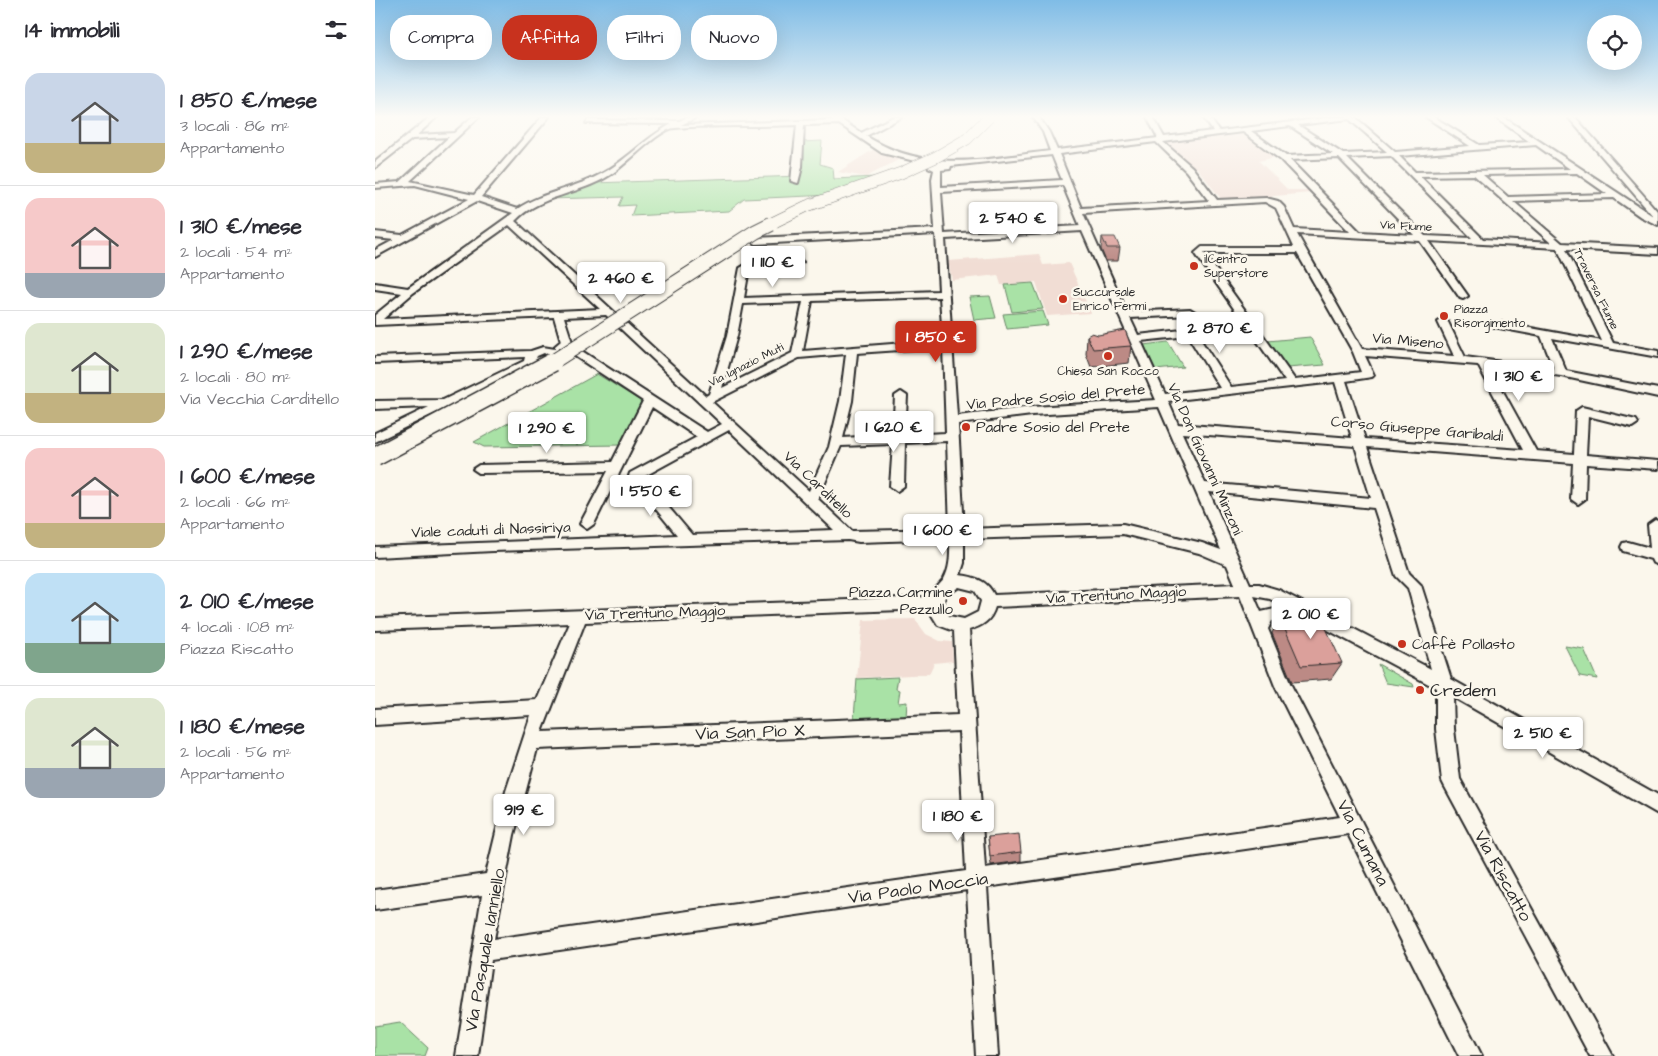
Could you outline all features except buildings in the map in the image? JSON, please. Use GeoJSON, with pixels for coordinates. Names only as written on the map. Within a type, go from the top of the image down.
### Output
{"type":"FeatureCollection","features":[{"type":"Feature","properties":{"kind":"highway"},"geometry":{"type":"LineString","coordinates":[[375,457],[537,372],[755,232],[807,206],[916,166]]}},
{"type":"Feature","properties":{"kind":"street"},"geometry":{"type":"LineString","coordinates":[[403,183],[421,166]]}},
{"type":"Feature","properties":{"kind":"street"},"geometry":{"type":"LineString","coordinates":[[375,254],[476,198],[503,166]]}},
{"type":"Feature","properties":{"kind":"street"},"geometry":{"type":"LineString","coordinates":[[375,321],[410,291],[510,221],[517,212],[536,201],[600,178],[619,166]]}},
{"type":"Feature","properties":{"kind":"street"},"geometry":{"type":"LineString","coordinates":[[795,181],[799,166]]}},
{"type":"Feature","properties":{"kind":"street"},"geometry":{"type":"LineString","coordinates":[[940,166],[937,190],[948,343],[957,534],[957,563],[949,584]]}},
{"type":"Feature","properties":{"kind":"street","name":"Via Don Giovanni Minzoni"},"geometry":{"type":"LineString","coordinates":[[1060,166],[1133,338],[1163,400],[1173,428],[1233,561],[1243,590]]}},
{"type":"Feature","properties":{"kind":"street"},"geometry":{"type":"LineString","coordinates":[[1187,166],[1216,204]]}},
{"type":"Feature","properties":{"kind":"street"},"geometry":{"type":"LineString","coordinates":[[1292,166],[1359,236]]}},
{"type":"Feature","properties":{"kind":"street"},"geometry":{"type":"LineString","coordinates":[[1350,166],[1424,240],[1463,296]]}},
{"type":"Feature","properties":{"kind":"street"},"geometry":{"type":"LineString","coordinates":[[1405,166],[1481,242]]}},
{"type":"Feature","properties":{"kind":"street"},"geometry":{"type":"LineString","coordinates":[[1571,166],[1616,196],[1657,217]]}},
{"type":"Feature","properties":{"kind":"street"},"geometry":{"type":"LineString","coordinates":[[1613,166],[1657,217]]}},
{"type":"Feature","properties":{"kind":"street"},"geometry":{"type":"LineString","coordinates":[[1413,174],[1578,171]]}},
{"type":"Feature","properties":{"kind":"street","name":"Traversa Fiume"},"geometry":{"type":"LineString","coordinates":[[1476,174],[1561,247],[1609,345],[1658,354]]}},
{"type":"Feature","properties":{"kind":"street"},"geometry":{"type":"LineString","coordinates":[[937,190],[1067,182]]}},
{"type":"Feature","properties":{"kind":"street"},"geometry":{"type":"LineString","coordinates":[[375,186],[403,183],[425,185],[476,198],[517,212]]}},
{"type":"Feature","properties":{"kind":"street"},"geometry":{"type":"LineString","coordinates":[[1507,199],[1616,196]]}},
{"type":"Feature","properties":{"kind":"street"},"geometry":{"type":"LineString","coordinates":[[1079,211],[1266,200],[1275,202],[1280,207],[1300,250],[1358,352]]}},
{"type":"Feature","properties":{"kind":"street","name":"Via Carditello"},"geometry":{"type":"LineString","coordinates":[[510,221],[517,230],[709,399],[731,424],[849,536],[859,538],[1123,529],[1202,548],[1233,561]]}},
{"type":"Feature","properties":{"kind":"street"},"geometry":{"type":"LineString","coordinates":[[756,241],[1085,228]]}},
{"type":"Feature","properties":{"kind":"street","name":"Via Fiume"},"geometry":{"type":"LineString","coordinates":[[1290,231],[1658,252]]}},
{"type":"Feature","properties":{"kind":"street"},"geometry":{"type":"LineString","coordinates":[[375,235],[403,238]]}},
{"type":"Feature","properties":{"kind":"street"},"geometry":{"type":"LineString","coordinates":[[1291,382],[1199,254],[1199,251],[1300,250]]}},
{"type":"Feature","properties":{"kind":"street"},"geometry":{"type":"LineString","coordinates":[[709,399],[739,301],[746,266],[752,264],[798,262]]}},
{"type":"Feature","properties":{"kind":"street"},"geometry":{"type":"LineString","coordinates":[[375,286],[410,291]]}},
{"type":"Feature","properties":{"kind":"street"},"geometry":{"type":"LineString","coordinates":[[739,301],[945,294]]}},
{"type":"Feature","properties":{"kind":"street"},"geometry":{"type":"LineString","coordinates":[[797,355],[808,299]]}},
{"type":"Feature","properties":{"kind":"street"},"geometry":{"type":"LineString","coordinates":[[375,321],[610,312]]}},
{"type":"Feature","properties":{"kind":"street"},"geometry":{"type":"LineString","coordinates":[[1123,315],[1190,312]]}},
{"type":"Feature","properties":{"kind":"street"},"geometry":{"type":"LineString","coordinates":[[550,356],[565,345],[567,339],[558,314]]}},
{"type":"Feature","properties":{"kind":"street"},"geometry":{"type":"LineString","coordinates":[[1443,322],[1461,360]]}},
{"type":"Feature","properties":{"kind":"street"},"geometry":{"type":"LineString","coordinates":[[1133,338],[1250,325]]}},
{"type":"Feature","properties":{"kind":"street"},"geometry":{"type":"LineString","coordinates":[[1498,325],[1609,345]]}},
{"type":"Feature","properties":{"kind":"street"},"geometry":{"type":"LineString","coordinates":[[1191,331],[1228,391]]}},
{"type":"Feature","properties":{"kind":"street"},"geometry":{"type":"LineString","coordinates":[[1545,334],[1561,373]]}},
{"type":"Feature","properties":{"kind":"street","name":"Via Ignazio Muti"},"geometry":{"type":"LineString","coordinates":[[709,399],[797,355],[948,343]]}},
{"type":"Feature","properties":{"kind":"street"},"geometry":{"type":"LineString","coordinates":[[565,345],[706,437]]}},
{"type":"Feature","properties":{"kind":"street"},"geometry":{"type":"LineString","coordinates":[[375,438],[532,358],[543,350],[550,356],[585,358]]}},
{"type":"Feature","properties":{"kind":"street"},"geometry":{"type":"LineString","coordinates":[[811,500],[836,442],[846,401],[852,350]]}},
{"type":"Feature","properties":{"kind":"street","name":"Via Miseno"},"geometry":{"type":"LineString","coordinates":[[1163,400],[1291,382],[1368,375],[1358,352],[1482,362],[1561,373],[1658,393]]}},
{"type":"Feature","properties":{"kind":"street"},"geometry":{"type":"LineString","coordinates":[[375,360],[532,358]]}},
{"type":"Feature","properties":{"kind":"street"},"geometry":{"type":"LineString","coordinates":[[1482,362],[1532,455]]}},
{"type":"Feature","properties":{"kind":"street","name":"Via Riscatto"},"geometry":{"type":"LineString","coordinates":[[1339,378],[1403,576],[1414,585],[1444,684],[1445,729],[1451,781],[1602,1056]]}},
{"type":"Feature","properties":{"kind":"street"},"geometry":{"type":"LineString","coordinates":[[897,486],[901,396]]}},
{"type":"Feature","properties":{"kind":"street"},"geometry":{"type":"LineString","coordinates":[[587,524],[650,399]]}},
{"type":"Feature","properties":{"kind":"street","name":"Via Padre Sosio del Prete"},"geometry":{"type":"LineString","coordinates":[[951,421],[1032,411],[1163,400]]}},
{"type":"Feature","properties":{"kind":"street"},"geometry":{"type":"LineString","coordinates":[[375,405],[445,402]]}},
{"type":"Feature","properties":{"kind":"street"},"geometry":{"type":"LineString","coordinates":[[402,424],[412,404]]}},
{"type":"Feature","properties":{"kind":"street"},"geometry":{"type":"LineString","coordinates":[[1578,499],[1582,411],[1633,423]]}},
{"type":"Feature","properties":{"kind":"street"},"geometry":{"type":"LineString","coordinates":[[689,540],[635,476],[731,424]]}},
{"type":"Feature","properties":{"kind":"street","name":"Corso Giuseppe Garibaldi"},"geometry":{"type":"LineString","coordinates":[[1173,428],[1359,440],[1658,465]]}},
{"type":"Feature","properties":{"kind":"street"},"geometry":{"type":"LineString","coordinates":[[836,442],[951,437]]}},
{"type":"Feature","properties":{"kind":"street"},"geometry":{"type":"LineString","coordinates":[[479,469],[616,466]]}},
{"type":"Feature","properties":{"kind":"street"},"geometry":{"type":"LineString","coordinates":[[1201,488],[1379,504]]}},
{"type":"Feature","properties":{"kind":"street"},"geometry":{"type":"LineString","coordinates":[[1628,547],[1658,557],[1655,524]]}},
{"type":"Feature","properties":{"kind":"street","name":"Viale caduti di Nassiriya"},"geometry":{"type":"LineString","coordinates":[[375,552],[849,536]]}},
{"type":"Feature","properties":{"kind":"street"},"geometry":{"type":"LineString","coordinates":[[965,581],[975,583],[983,588],[989,601],[987,610],[982,618],[973,623],[961,625],[944,620],[937,613],[935,603],[937,594],[949,584],[965,581]]}},
{"type":"Feature","properties":{"kind":"street","name":"Via Trentuno Maggio"},"geometry":{"type":"LineString","coordinates":[[989,601],[1243,590],[1259,590],[1274,594],[1444,684],[1658,805]]}},
{"type":"Feature","properties":{"kind":"street","name":"Via Cumana"},"geometry":{"type":"LineString","coordinates":[[1243,590],[1261,628],[1283,686],[1471,1056]]}},
{"type":"Feature","properties":{"kind":"street","name":"Via Trentuno Maggio"},"geometry":{"type":"LineString","coordinates":[[375,624],[935,603]]}},
{"type":"Feature","properties":{"kind":"street"},"geometry":{"type":"LineString","coordinates":[[1261,628],[1267,616],[1305,609]]}},
{"type":"Feature","properties":{"kind":"street","name":"Via Pasquale Ianniello"},"geometry":{"type":"LineString","coordinates":[[467,1056],[482,952],[495,883],[517,789],[543,707],[581,616]]}},
{"type":"Feature","properties":{"kind":"street"},"geometry":{"type":"LineString","coordinates":[[961,625],[978,880],[987,1056]]}},
{"type":"Feature","properties":{"kind":"street"},"geometry":{"type":"LineString","coordinates":[[375,717],[543,707]]}},
{"type":"Feature","properties":{"kind":"street","name":"Via San Pio X"},"geometry":{"type":"LineString","coordinates":[[531,741],[968,723]]}},
{"type":"Feature","properties":{"kind":"street","name":"Via Paolo Moccia"},"geometry":{"type":"LineString","coordinates":[[482,952],[674,922],[978,880],[1354,824]]}},
{"type":"Feature","properties":{"kind":"street"},"geometry":{"type":"LineString","coordinates":[[375,900],[495,883]]}},
{"type":"Feature","properties":{"kind":"shaded area"},"geometry":{"type":"Polygon","coordinates":[[[847,166],[886,166],[866,177],[838,172],[847,166]]]}},
{"type":"Feature","properties":{"kind":"shaded area"},"geometry":{"type":"Polygon","coordinates":[[[1192,166],[1264,166],[1288,190],[1308,190],[1311,193],[1222,200],[1197,168],[1192,166]]]}},
{"type":"Feature","properties":{"kind":"shaded area","name":"Succursale Enrico Fermi"},"geometry":{"type":"Polygon","coordinates":[[[1039,254],[1043,265],[1069,263],[1091,313],[1047,316],[1036,282],[1001,285],[998,275],[952,280],[948,261],[1039,254]]]}},
{"type":"Feature","properties":{"kind":"shaded area"},"geometry":{"type":"Polygon","coordinates":[[[915,619],[926,634],[940,641],[952,642],[953,661],[934,663],[929,674],[857,678],[863,620],[915,619]]]}},
{"type":"Feature","properties":{"kind":"green space"},"geometry":{"type":"Polygon","coordinates":[[[801,166],[827,166],[833,168],[834,179],[876,177],[830,195],[744,199],[729,211],[631,216],[635,205],[619,206],[623,197],[548,199],[593,183],[801,176],[801,166]]]}},
{"type":"Feature","properties":{"kind":"green space"},"geometry":{"type":"Polygon","coordinates":[[[1033,283],[1043,309],[1012,312],[1005,285],[1033,283]]]}},
{"type":"Feature","properties":{"kind":"green space"},"geometry":{"type":"Polygon","coordinates":[[[990,296],[996,318],[974,320],[969,297],[990,296]]]}},
{"type":"Feature","properties":{"kind":"green space"},"geometry":{"type":"Polygon","coordinates":[[[1043,311],[1048,325],[1007,329],[1003,314],[1043,311]]]}},
{"type":"Feature","properties":{"kind":"green space"},"geometry":{"type":"Polygon","coordinates":[[[1310,337],[1325,365],[1287,368],[1268,341],[1310,337]]]}},
{"type":"Feature","properties":{"kind":"green space"},"geometry":{"type":"Polygon","coordinates":[[[1168,342],[1183,367],[1156,370],[1143,345],[1168,342]]]}},
{"type":"Feature","properties":{"kind":"green space"},"geometry":{"type":"Polygon","coordinates":[[[597,374],[644,403],[622,445],[484,447],[474,442],[597,374]]]}},
{"type":"Feature","properties":{"kind":"green space"},"geometry":{"type":"Polygon","coordinates":[[[1565,646],[1584,649],[1597,679],[1580,676],[1565,646]]]}},
{"type":"Feature","properties":{"kind":"green space"},"geometry":{"type":"Polygon","coordinates":[[[1378,664],[1413,684],[1414,687],[1386,683],[1378,664]]]}},
{"type":"Feature","properties":{"kind":"green space"},"geometry":{"type":"Polygon","coordinates":[[[898,677],[896,689],[900,690],[898,703],[907,702],[906,717],[854,718],[857,679],[898,677]]]}},
{"type":"Feature","properties":{"kind":"green space"},"geometry":{"type":"Polygon","coordinates":[[[400,1022],[428,1048],[425,1056],[375,1056],[375,1026],[400,1022]]]}},
{"type":"Feature","properties":{"kind":"place","name":"ilCentro Superstore"},"geometry":{"type":"Point","coordinates":[1194,266]}},
{"type":"Feature","properties":{"kind":"place","name":"Succursale Enrico Fermi"},"geometry":{"type":"Point","coordinates":[1063,299]}},
{"type":"Feature","properties":{"kind":"place","name":"Piazza Risorgimento"},"geometry":{"type":"Point","coordinates":[1444,316]}},
{"type":"Feature","properties":{"kind":"place","name":"Chiesa San Rocco"},"geometry":{"type":"Point","coordinates":[1108,356]}},
{"type":"Feature","properties":{"kind":"place","name":"Padre Sosio del Prete"},"geometry":{"type":"Point","coordinates":[966,427]}},
{"type":"Feature","properties":{"kind":"place","name":"Piazza Carmine Pezzullo"},"geometry":{"type":"Point","coordinates":[963,601]}},
{"type":"Feature","properties":{"kind":"place","name":"Caffè Pollasto"},"geometry":{"type":"Point","coordinates":[1402,644]}},
{"type":"Feature","properties":{"kind":"place","name":"Credem"},"geometry":{"type":"Point","coordinates":[1420,690]}}]}
